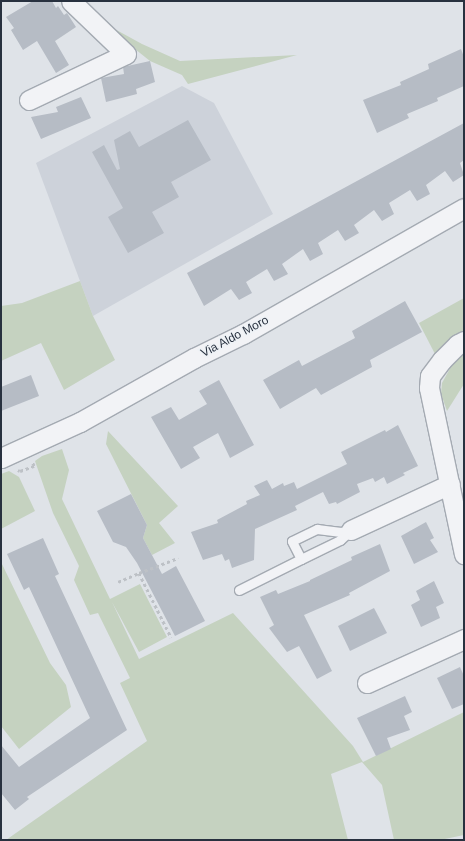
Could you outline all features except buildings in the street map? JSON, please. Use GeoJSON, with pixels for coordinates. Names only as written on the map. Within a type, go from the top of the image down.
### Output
{"type":"FeatureCollection","features":[{"type":"Feature","properties":{"kind":"street"},"geometry":{"type":"LineString","coordinates":[[29,100],[126,54],[70,1]]}},
{"type":"Feature","properties":{"kind":"street","name":"Via Aldo Moro"},"geometry":{"type":"LineString","coordinates":[[1,458],[80,422],[194,358],[243,334],[464,208]]}},
{"type":"Feature","properties":{"kind":"street"},"geometry":{"type":"LineString","coordinates":[[464,341],[458,344],[442,360],[430,376],[429,388],[464,554]]}},
{"type":"Feature","properties":{"kind":"street"},"geometry":{"type":"LineString","coordinates":[[351,530],[450,484]]}},
{"type":"Feature","properties":{"kind":"street"},"geometry":{"type":"LineString","coordinates":[[367,683],[464,639]]}},
{"type":"Feature","properties":{"kind":"lane"},"geometry":{"type":"LineString","coordinates":[[301,558],[292,541],[317,529],[341,532],[351,530]]}},
{"type":"Feature","properties":{"kind":"lane"},"geometry":{"type":"LineString","coordinates":[[239,590],[340,540],[351,530]]}},
{"type":"Feature","properties":{"kind":"path"},"geometry":{"type":"LineString","coordinates":[[118,582],[178,558]]}},
{"type":"Feature","properties":{"kind":"path"},"geometry":{"type":"LineString","coordinates":[[139,573],[171,637]]}},
{"type":"Feature","properties":{"kind":"shaded area"},"geometry":{"type":"Polygon","coordinates":[[[182,86],[214,103],[273,214],[93,316],[36,163],[182,86]]]}},
{"type":"Feature","properties":{"kind":"green space"},"geometry":{"type":"Polygon","coordinates":[[[100,21],[142,44],[180,61],[297,55],[188,84],[182,75],[150,61],[100,21]]]}},
{"type":"Feature","properties":{"kind":"green space"},"geometry":{"type":"Polygon","coordinates":[[[80,281],[93,316],[115,360],[64,390],[41,343],[1,361],[1,306],[22,303],[80,281]]]}},
{"type":"Feature","properties":{"kind":"green space"},"geometry":{"type":"Polygon","coordinates":[[[464,298],[464,330],[435,354],[419,323],[464,298]]]}},
{"type":"Feature","properties":{"kind":"green space"},"geometry":{"type":"Polygon","coordinates":[[[464,351],[464,384],[447,411],[441,394],[442,383],[453,363],[464,351]]]}},
{"type":"Feature","properties":{"kind":"green space"},"geometry":{"type":"Polygon","coordinates":[[[108,431],[178,506],[159,523],[175,543],[152,555],[143,538],[147,525],[106,444],[108,431]]]}},
{"type":"Feature","properties":{"kind":"green space"},"geometry":{"type":"Polygon","coordinates":[[[62,449],[69,470],[62,499],[110,599],[140,584],[167,637],[139,652],[112,602],[139,659],[233,613],[353,746],[363,762],[464,712],[464,835],[440,840],[394,840],[382,785],[362,762],[331,774],[348,840],[6,840],[147,741],[120,683],[130,678],[98,613],[90,615],[74,580],[79,566],[53,513],[35,461],[42,456],[62,449]]]}},
{"type":"Feature","properties":{"kind":"green space"},"geometry":{"type":"Polygon","coordinates":[[[9,471],[19,477],[35,511],[1,529],[1,474],[9,471]]]}},
{"type":"Feature","properties":{"kind":"green space"},"geometry":{"type":"Polygon","coordinates":[[[1,562],[50,663],[66,685],[71,707],[19,749],[1,726],[1,562]]]}}]}
